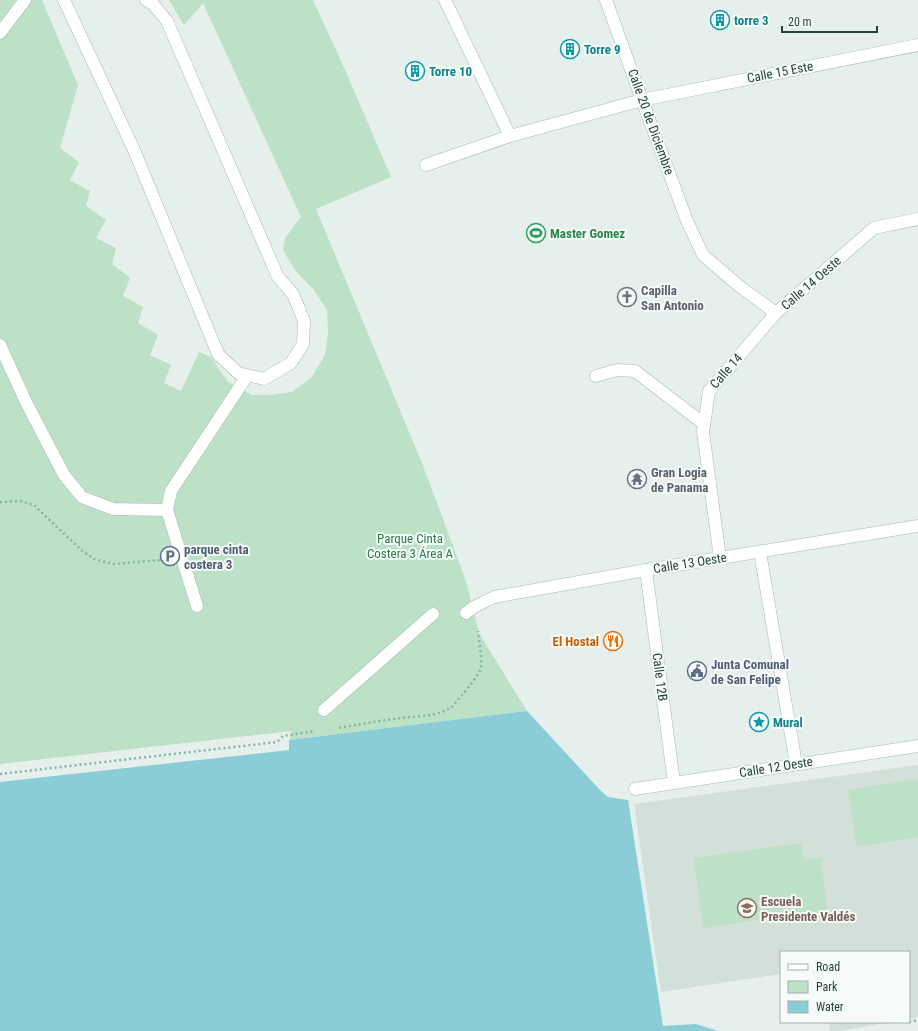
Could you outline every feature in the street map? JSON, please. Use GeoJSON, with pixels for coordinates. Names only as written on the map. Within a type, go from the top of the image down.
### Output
{"type":"FeatureCollection","features":[{"type":"Feature","properties":{"kind":"street"},"geometry":{"type":"LineString","coordinates":[[0,33],[25,0]]}},
{"type":"Feature","properties":{"kind":"street"},"geometry":{"type":"LineString","coordinates":[[64,0],[134,150],[218,354],[238,374],[264,379],[291,363],[303,344],[304,321],[292,294],[278,277],[167,21],[153,4],[146,0]]}},
{"type":"Feature","properties":{"kind":"street"},"geometry":{"type":"LineString","coordinates":[[445,0],[510,136]]}},
{"type":"Feature","properties":{"kind":"street","name":"Calle 20 de Diciembre"},"geometry":{"type":"LineString","coordinates":[[606,0],[688,221]]}},
{"type":"Feature","properties":{"kind":"street","name":"Calle 15 Este"},"geometry":{"type":"LineString","coordinates":[[426,165],[510,136],[642,100],[918,45]]}},
{"type":"Feature","properties":{"kind":"street","name":"Calle 14 Oeste"},"geometry":{"type":"LineString","coordinates":[[688,221],[703,255],[739,286],[776,313],[874,228],[918,219]]}},
{"type":"Feature","properties":{"kind":"street","name":"Calle 14"},"geometry":{"type":"LineString","coordinates":[[720,558],[703,432],[708,391],[776,313]]}},
{"type":"Feature","properties":{"kind":"street"},"geometry":{"type":"LineString","coordinates":[[0,345],[26,402],[64,475],[82,497],[113,509],[167,510]]}},
{"type":"Feature","properties":{"kind":"street"},"geometry":{"type":"LineString","coordinates":[[596,376],[617,370],[635,371],[704,424]]}},
{"type":"Feature","properties":{"kind":"street"},"geometry":{"type":"LineString","coordinates":[[196,606],[167,510],[171,491],[247,376]]}},
{"type":"Feature","properties":{"kind":"street","name":"Calle 13 Oeste"},"geometry":{"type":"LineString","coordinates":[[470,610],[494,598],[646,570],[918,526]]}},
{"type":"Feature","properties":{"kind":"street"},"geometry":{"type":"LineString","coordinates":[[760,552],[796,764]]}},
{"type":"Feature","properties":{"kind":"street","name":"Calle 12B"},"geometry":{"type":"LineString","coordinates":[[646,570],[674,784]]}},
{"type":"Feature","properties":{"kind":"street"},"geometry":{"type":"LineString","coordinates":[[324,710],[433,614]]}},
{"type":"Feature","properties":{"kind":"street","name":"Calle 12 Oeste"},"geometry":{"type":"LineString","coordinates":[[635,789],[918,746]]}},
{"type":"Feature","properties":{"kind":"path"},"geometry":{"type":"LineString","coordinates":[[0,502],[20,501],[34,505],[81,550],[94,559],[113,564],[182,558]]}},
{"type":"Feature","properties":{"kind":"path"},"geometry":{"type":"LineString","coordinates":[[338,728],[436,714],[452,707],[478,675],[481,667],[480,644],[470,610]]}},
{"type":"Feature","properties":{"kind":"path"},"geometry":{"type":"LineString","coordinates":[[0,774],[277,742],[283,736],[322,730]]}},
{"type":"Feature","properties":{"kind":"path"},"geometry":{"type":"LineString","coordinates":[[910,1022],[918,1020]]}},
{"type":"Feature","properties":{"kind":"shaded area","name":"Escuela Presidente Valdés"},"geometry":{"type":"Polygon","coordinates":[[[918,765],[918,1017],[910,1019],[910,951],[780,951],[780,974],[661,992],[634,804],[918,765]]]}},
{"type":"Feature","properties":{"kind":"shaded area"},"geometry":{"type":"Polygon","coordinates":[[[829,1023],[885,1023],[839,1031],[830,1031],[829,1023]]]}},
{"type":"Feature","properties":{"kind":"green space","name":"Parque Cinta Costera 3 Área A"},"geometry":{"type":"Polygon","coordinates":[[[0,0],[42,0],[78,85],[60,148],[79,162],[70,180],[90,191],[86,206],[106,220],[96,238],[116,248],[112,264],[130,278],[123,296],[143,307],[138,323],[158,335],[150,355],[171,365],[164,383],[181,391],[199,352],[211,357],[228,382],[252,395],[271,395],[292,392],[312,377],[325,355],[328,333],[327,310],[314,290],[295,270],[283,250],[285,238],[301,217],[203,3],[184,25],[169,0],[313,0],[391,177],[316,209],[422,463],[466,581],[479,633],[527,711],[289,740],[292,731],[0,764],[0,0]]]}},
{"type":"Feature","properties":{"kind":"green space"},"geometry":{"type":"Polygon","coordinates":[[[918,779],[918,837],[857,847],[848,790],[918,779]]]}},
{"type":"Feature","properties":{"kind":"green space"},"geometry":{"type":"Polygon","coordinates":[[[801,843],[804,860],[821,858],[827,910],[703,928],[694,858],[801,843]]]}},
{"type":"Feature","properties":{"kind":"water"},"geometry":{"type":"Polygon","coordinates":[[[527,711],[600,790],[608,797],[628,800],[663,1026],[696,1024],[718,1031],[0,1031],[0,782],[289,750],[289,740],[527,711]]]}},
{"type":"Feature","properties":{"kind":"place","name":"torre 3"},"geometry":{"type":"Point","coordinates":[720,20]}},
{"type":"Feature","properties":{"kind":"place","name":"Torre 9"},"geometry":{"type":"Point","coordinates":[570,49]}},
{"type":"Feature","properties":{"kind":"place","name":"Torre 10"},"geometry":{"type":"Point","coordinates":[415,71]}},
{"type":"Feature","properties":{"kind":"place","name":"Master Gomez"},"geometry":{"type":"Point","coordinates":[536,233]}},
{"type":"Feature","properties":{"kind":"place","name":"Capilla San Antonio"},"geometry":{"type":"Point","coordinates":[627,297]}},
{"type":"Feature","properties":{"kind":"place","name":"Gran Logia de Panama"},"geometry":{"type":"Point","coordinates":[637,479]}},
{"type":"Feature","properties":{"kind":"place","name":"parque cinta costera 3"},"geometry":{"type":"Point","coordinates":[170,556]}},
{"type":"Feature","properties":{"kind":"place","name":"El Hostal"},"geometry":{"type":"Point","coordinates":[613,641]}},
{"type":"Feature","properties":{"kind":"place","name":"Junta Comunal de San Felipe"},"geometry":{"type":"Point","coordinates":[697,671]}},
{"type":"Feature","properties":{"kind":"place","name":"Mural"},"geometry":{"type":"Point","coordinates":[759,722]}},
{"type":"Feature","properties":{"kind":"place","name":"Escuela Presidente Valdés"},"geometry":{"type":"Point","coordinates":[747,908]}}]}
